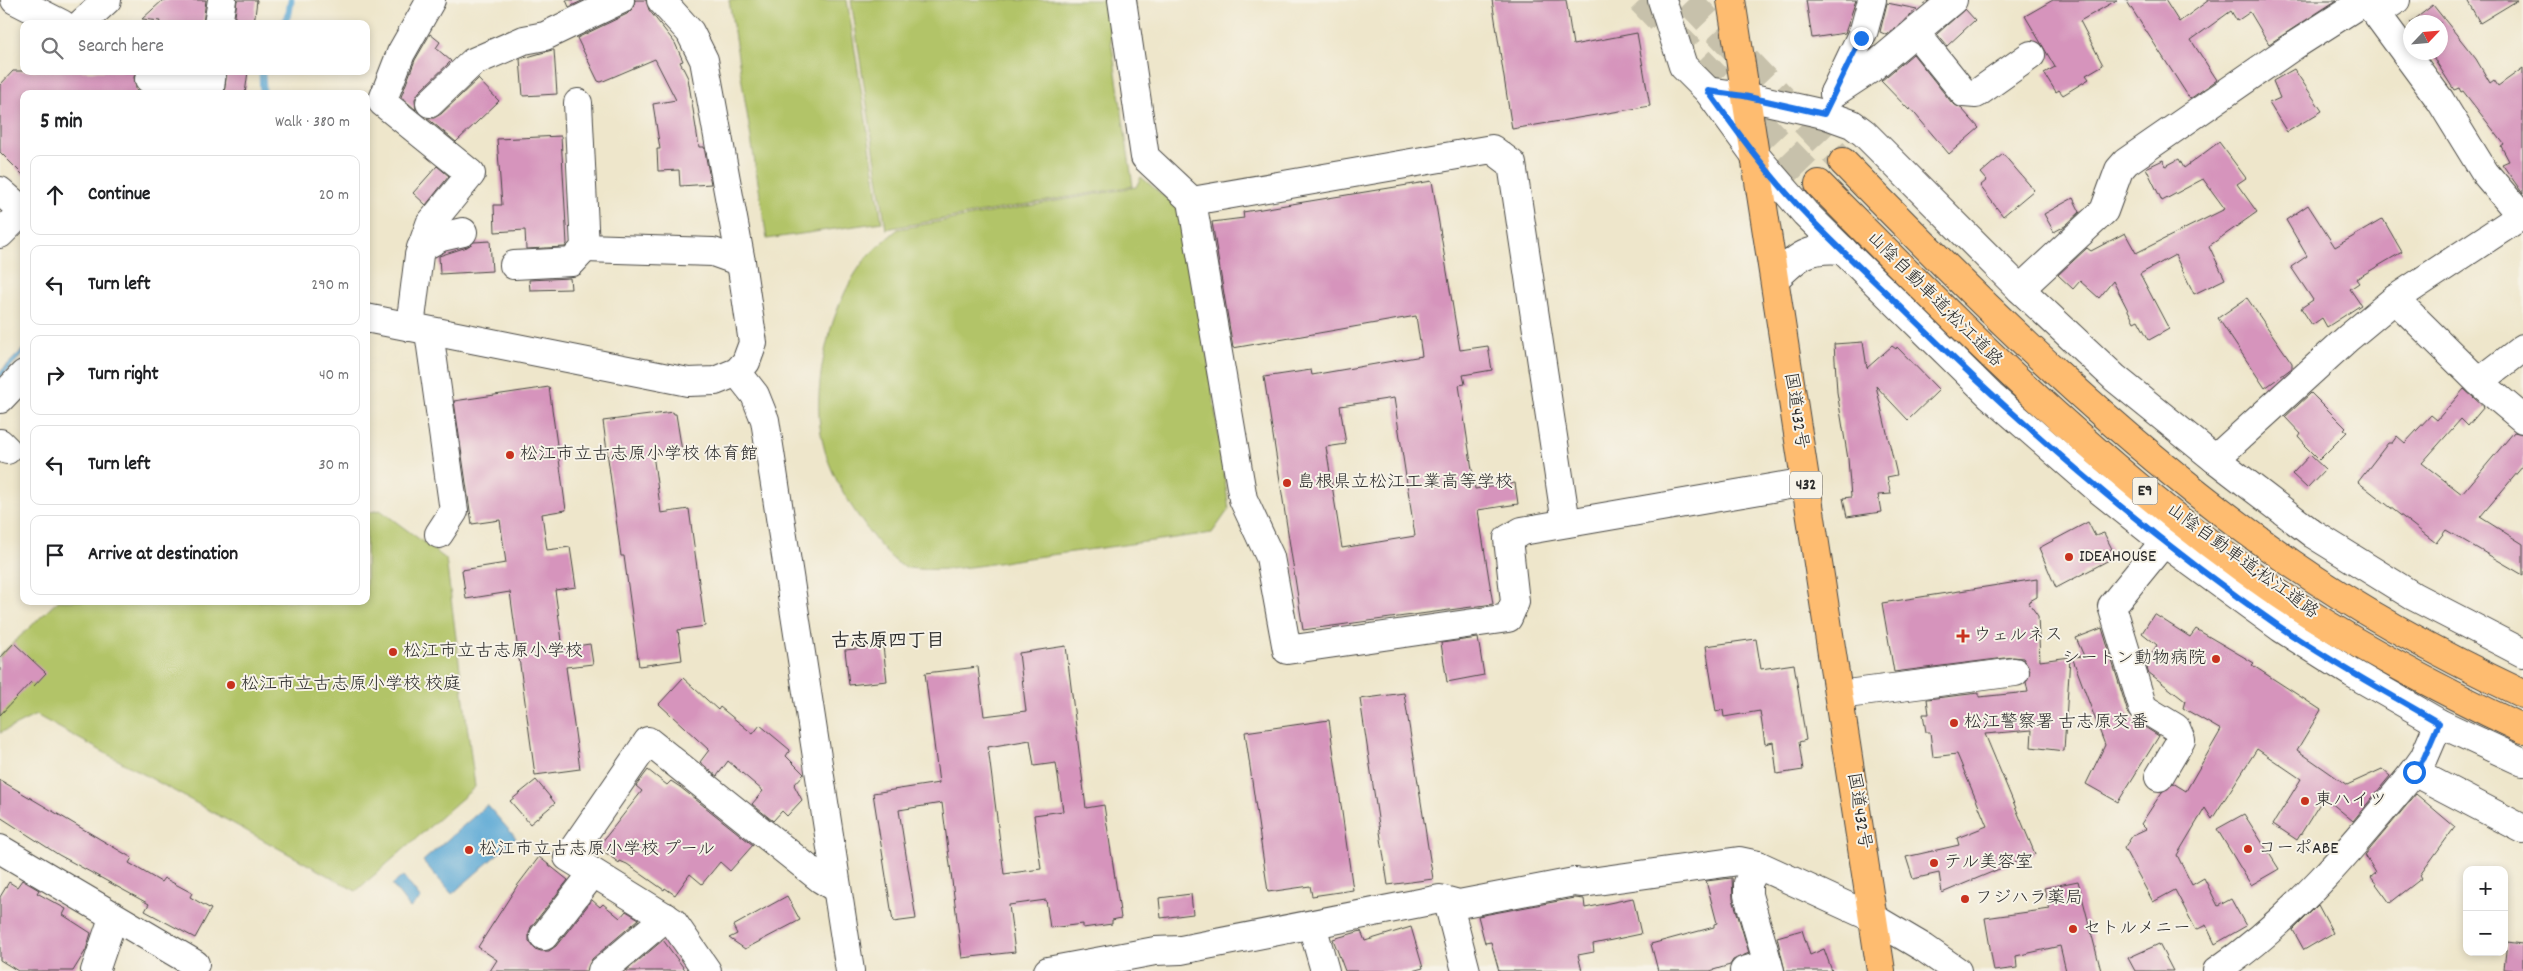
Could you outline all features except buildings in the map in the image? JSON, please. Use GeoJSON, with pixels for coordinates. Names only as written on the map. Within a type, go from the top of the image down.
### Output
{"type":"FeatureCollection","features":[{"type":"Feature","properties":{"kind":"highway","name":"国道432号"},"geometry":{"type":"LineString","coordinates":[[1731,0],[1744,96],[1775,279],[1875,919],[1881,971]]}},
{"type":"Feature","properties":{"kind":"highway","name":"山陰自動車道;松江道路"},"geometry":{"type":"LineString","coordinates":[[1843,162],[2021,341],[2110,420],[2202,497],[2292,564],[2383,621],[2523,694]]}},
{"type":"Feature","properties":{"kind":"highway","name":"山陰自動車道;松江道路"},"geometry":{"type":"LineString","coordinates":[[1819,184],[2002,368],[2093,448],[2183,521],[2272,588],[2366,648],[2455,697],[2523,729]]}},
{"type":"Feature","properties":{"kind":"street"},"geometry":{"type":"LineString","coordinates":[[14,0],[54,20]]}},
{"type":"Feature","properties":{"kind":"street"},"geometry":{"type":"LineString","coordinates":[[85,20],[107,0]]}},
{"type":"Feature","properties":{"kind":"street"},"geometry":{"type":"LineString","coordinates":[[219,20],[222,0]]}},
{"type":"Feature","properties":{"kind":"street"},"geometry":{"type":"LineString","coordinates":[[431,0],[401,53],[382,102],[471,174],[437,212],[420,248],[420,329],[454,511],[439,534]]}},
{"type":"Feature","properties":{"kind":"street"},"geometry":{"type":"LineString","coordinates":[[430,103],[467,52],[545,36],[620,0]]}},
{"type":"Feature","properties":{"kind":"street"},"geometry":{"type":"LineString","coordinates":[[370,319],[688,382],[715,381],[736,372],[746,362],[754,343],[704,60],[690,32],[661,0]]}},
{"type":"Feature","properties":{"kind":"street"},"geometry":{"type":"LineString","coordinates":[[1122,0],[1145,157],[1192,201],[1243,499],[1270,557],[1287,650],[1508,618],[1515,602],[1508,539],[1522,530],[1806,482]]}},
{"type":"Feature","properties":{"kind":"street"},"geometry":{"type":"LineString","coordinates":[[1662,0],[1683,66],[1708,91],[1754,154],[1805,213],[1991,396],[2098,489],[2164,542],[2281,628],[2352,673],[2439,723],[2523,762]]}},
{"type":"Feature","properties":{"kind":"street"},"geometry":{"type":"LineString","coordinates":[[1829,104],[1864,30],[1872,0]]}},
{"type":"Feature","properties":{"kind":"street"},"geometry":{"type":"LineString","coordinates":[[1829,104],[1953,0]]}},
{"type":"Feature","properties":{"kind":"street"},"geometry":{"type":"LineString","coordinates":[[2020,289],[2104,211],[2119,170],[2126,162],[2295,45],[2375,4],[2440,100],[2485,173],[2522,217],[2394,299],[2287,392],[2215,460]]}},
{"type":"Feature","properties":{"kind":"street"},"geometry":{"type":"LineString","coordinates":[[0,10],[21,20]]}},
{"type":"Feature","properties":{"kind":"street"},"geometry":{"type":"LineString","coordinates":[[1915,32],[1964,93],[1976,94],[2031,55]]}},
{"type":"Feature","properties":{"kind":"street"},"geometry":{"type":"LineString","coordinates":[[149,80],[210,84]]}},
{"type":"Feature","properties":{"kind":"street"},"geometry":{"type":"LineString","coordinates":[[1708,91],[1829,104],[1876,143],[2020,289],[2115,378],[2215,460],[2314,534],[2412,596],[2523,653]]}},
{"type":"Feature","properties":{"kind":"street"},"geometry":{"type":"LineString","coordinates":[[578,103],[586,248]]}},
{"type":"Feature","properties":{"kind":"street"},"geometry":{"type":"LineString","coordinates":[[1192,201],[1492,149],[1512,164],[1566,523]]}},
{"type":"Feature","properties":{"kind":"street"},"geometry":{"type":"LineString","coordinates":[[0,191],[20,208]]}},
{"type":"Feature","properties":{"kind":"street"},"geometry":{"type":"LineString","coordinates":[[0,234],[20,214]]}},
{"type":"Feature","properties":{"kind":"street"},"geometry":{"type":"LineString","coordinates":[[420,248],[441,237],[463,232]]}},
{"type":"Feature","properties":{"kind":"street"},"geometry":{"type":"LineString","coordinates":[[514,265],[572,262],[586,248],[713,252],[741,262]]}},
{"type":"Feature","properties":{"kind":"street"},"geometry":{"type":"LineString","coordinates":[[1775,279],[1795,258],[1821,248],[1844,250]]}},
{"type":"Feature","properties":{"kind":"street"},"geometry":{"type":"LineString","coordinates":[[2394,299],[2479,382],[2523,419]]}},
{"type":"Feature","properties":{"kind":"street"},"geometry":{"type":"LineString","coordinates":[[2479,382],[2523,348]]}},
{"type":"Feature","properties":{"kind":"street"},"geometry":{"type":"LineString","coordinates":[[736,372],[755,396],[765,420],[850,971]]}},
{"type":"Feature","properties":{"kind":"street"},"geometry":{"type":"LineString","coordinates":[[0,399],[20,378]]}},
{"type":"Feature","properties":{"kind":"street"},"geometry":{"type":"LineString","coordinates":[[2159,776],[2181,740],[2176,728],[2143,708],[2112,606],[2164,542]]}},
{"type":"Feature","properties":{"kind":"street"},"geometry":{"type":"LineString","coordinates":[[1840,694],[2015,672]]}},
{"type":"Feature","properties":{"kind":"street"},"geometry":{"type":"LineString","coordinates":[[2217,971],[2255,944],[2287,915],[2346,851],[2414,772],[2424,758],[2439,723]]}},
{"type":"Feature","properties":{"kind":"street"},"geometry":{"type":"LineString","coordinates":[[707,971],[673,922],[568,857],[648,741],[821,879],[837,889]]}},
{"type":"Feature","properties":{"kind":"street"},"geometry":{"type":"LineString","coordinates":[[2414,772],[2523,829]]}},
{"type":"Feature","properties":{"kind":"street"},"geometry":{"type":"LineString","coordinates":[[0,849],[113,918],[195,964]]}},
{"type":"Feature","properties":{"kind":"street"},"geometry":{"type":"LineString","coordinates":[[1048,971],[1103,965],[1155,951],[1171,961],[1312,925],[1440,899],[1459,904],[1574,882],[1583,884],[1739,861],[1758,865],[1875,919],[1924,948],[1956,971]]}},
{"type":"Feature","properties":{"kind":"street"},"geometry":{"type":"LineString","coordinates":[[1758,865],[1748,882],[1748,895],[1760,969]]}},
{"type":"Feature","properties":{"kind":"street"},"geometry":{"type":"LineString","coordinates":[[544,936],[593,873]]}},
{"type":"Feature","properties":{"kind":"street"},"geometry":{"type":"LineString","coordinates":[[1448,902],[1466,971]]}},
{"type":"Feature","properties":{"kind":"street"},"geometry":{"type":"LineString","coordinates":[[602,971],[666,917]]}},
{"type":"Feature","properties":{"kind":"street"},"geometry":{"type":"LineString","coordinates":[[95,971],[113,918]]}},
{"type":"Feature","properties":{"kind":"street"},"geometry":{"type":"LineString","coordinates":[[1312,925],[1325,971]]}},
{"type":"Feature","properties":{"kind":"green space"},"geometry":{"type":"Polygon","coordinates":[[[729,0],[847,0],[882,222],[767,239],[729,0]]]}},
{"type":"Feature","properties":{"kind":"green space"},"geometry":{"type":"Polygon","coordinates":[[[851,0],[1105,0],[1133,186],[886,229],[851,0]]]}},
{"type":"Feature","properties":{"kind":"green space"},"geometry":{"type":"Polygon","coordinates":[[[1141,177],[1188,216],[1229,509],[1212,533],[968,567],[923,569],[902,566],[889,556],[877,542],[850,504],[828,461],[822,439],[819,417],[819,393],[827,342],[835,316],[857,272],[870,254],[898,229],[1136,187],[1141,177]]]}},
{"type":"Feature","properties":{"kind":"green space","name":"松江市立古志原小学校 校庭"},"geometry":{"type":"Polygon","coordinates":[[[380,510],[446,559],[475,787],[356,891],[36,715],[0,733],[0,655],[54,605],[370,605],[370,512],[380,510]]]}},
{"type":"Feature","properties":{"kind":"water"},"geometry":{"type":"Polygon","coordinates":[[[20,352],[20,357],[0,378],[0,372],[20,352]]]}},
{"type":"Feature","properties":{"kind":"water","name":"松江市立古志原小学校 プール"},"geometry":{"type":"Polygon","coordinates":[[[487,805],[516,838],[452,894],[423,861],[487,805]]]}},
{"type":"Feature","properties":{"kind":"water"},"geometry":{"type":"Polygon","coordinates":[[[403,876],[421,899],[410,908],[392,885],[403,876]]]}},
{"type":"Feature","properties":{"kind":"waterway"},"geometry":{"type":"LineString","coordinates":[[285,20],[289,13],[291,0]]}},
{"type":"Feature","properties":{"kind":"waterway"},"geometry":{"type":"LineString","coordinates":[[262,75],[263,90]]}},
{"type":"Feature","properties":{"kind":"tunnel"},"geometry":{"type":"LineString","coordinates":[[1641,0],[1819,184]]}},
{"type":"Feature","properties":{"kind":"tunnel"},"geometry":{"type":"LineString","coordinates":[[1688,0],[1843,162]]}},
{"type":"Feature","properties":{"kind":"place","name":"松江市立古志原小学校 体育館"},"geometry":{"type":"Point","coordinates":[510,455]}},
{"type":"Feature","properties":{"kind":"place","name":"島根県立松江工業高等学校"},"geometry":{"type":"Point","coordinates":[1287,483]}},
{"type":"Feature","properties":{"kind":"place","name":"IDEAHOUSE"},"geometry":{"type":"Point","coordinates":[2069,557]}},
{"type":"Feature","properties":{"kind":"place","name":"ウェルネス"},"geometry":{"type":"Point","coordinates":[1963,636]}},
{"type":"Feature","properties":{"kind":"place","name":"松江市立古志原小学校"},"geometry":{"type":"Point","coordinates":[393,652]}},
{"type":"Feature","properties":{"kind":"place","name":"シートン動物病院"},"geometry":{"type":"Point","coordinates":[2216,659]}},
{"type":"Feature","properties":{"kind":"place","name":"松江市立古志原小学校 校庭"},"geometry":{"type":"Point","coordinates":[231,685]}},
{"type":"Feature","properties":{"kind":"place","name":"松江警察署 古志原交番"},"geometry":{"type":"Point","coordinates":[1954,723]}},
{"type":"Feature","properties":{"kind":"place","name":"東ハイツ"},"geometry":{"type":"Point","coordinates":[2305,801]}},
{"type":"Feature","properties":{"kind":"place","name":"コーポABE"},"geometry":{"type":"Point","coordinates":[2248,849]}},
{"type":"Feature","properties":{"kind":"place","name":"松江市立古志原小学校 プール"},"geometry":{"type":"Point","coordinates":[469,850]}},
{"type":"Feature","properties":{"kind":"place","name":"テル美容室"},"geometry":{"type":"Point","coordinates":[1934,863]}},
{"type":"Feature","properties":{"kind":"place","name":"フジハラ薬局"},"geometry":{"type":"Point","coordinates":[1965,899]}},
{"type":"Feature","properties":{"kind":"place","name":"セトルメニー"},"geometry":{"type":"Point","coordinates":[2073,929]}},
{"type":"Feature","properties":{"kind":"district","name":"古志原四丁目"},"geometry":{"type":"Point","coordinates":[888,642]}},
{"type":"Feature","properties":{"kind":"route"},"geometry":{"type":"LineString","coordinates":[[1861,38],[1824,114],[1744,96],[1708,91],[1754,154],[1805,213],[1991,396],[2098,489],[2173,549],[2281,628],[2352,673],[2439,723],[2424,758],[2414,772]]}}]}
